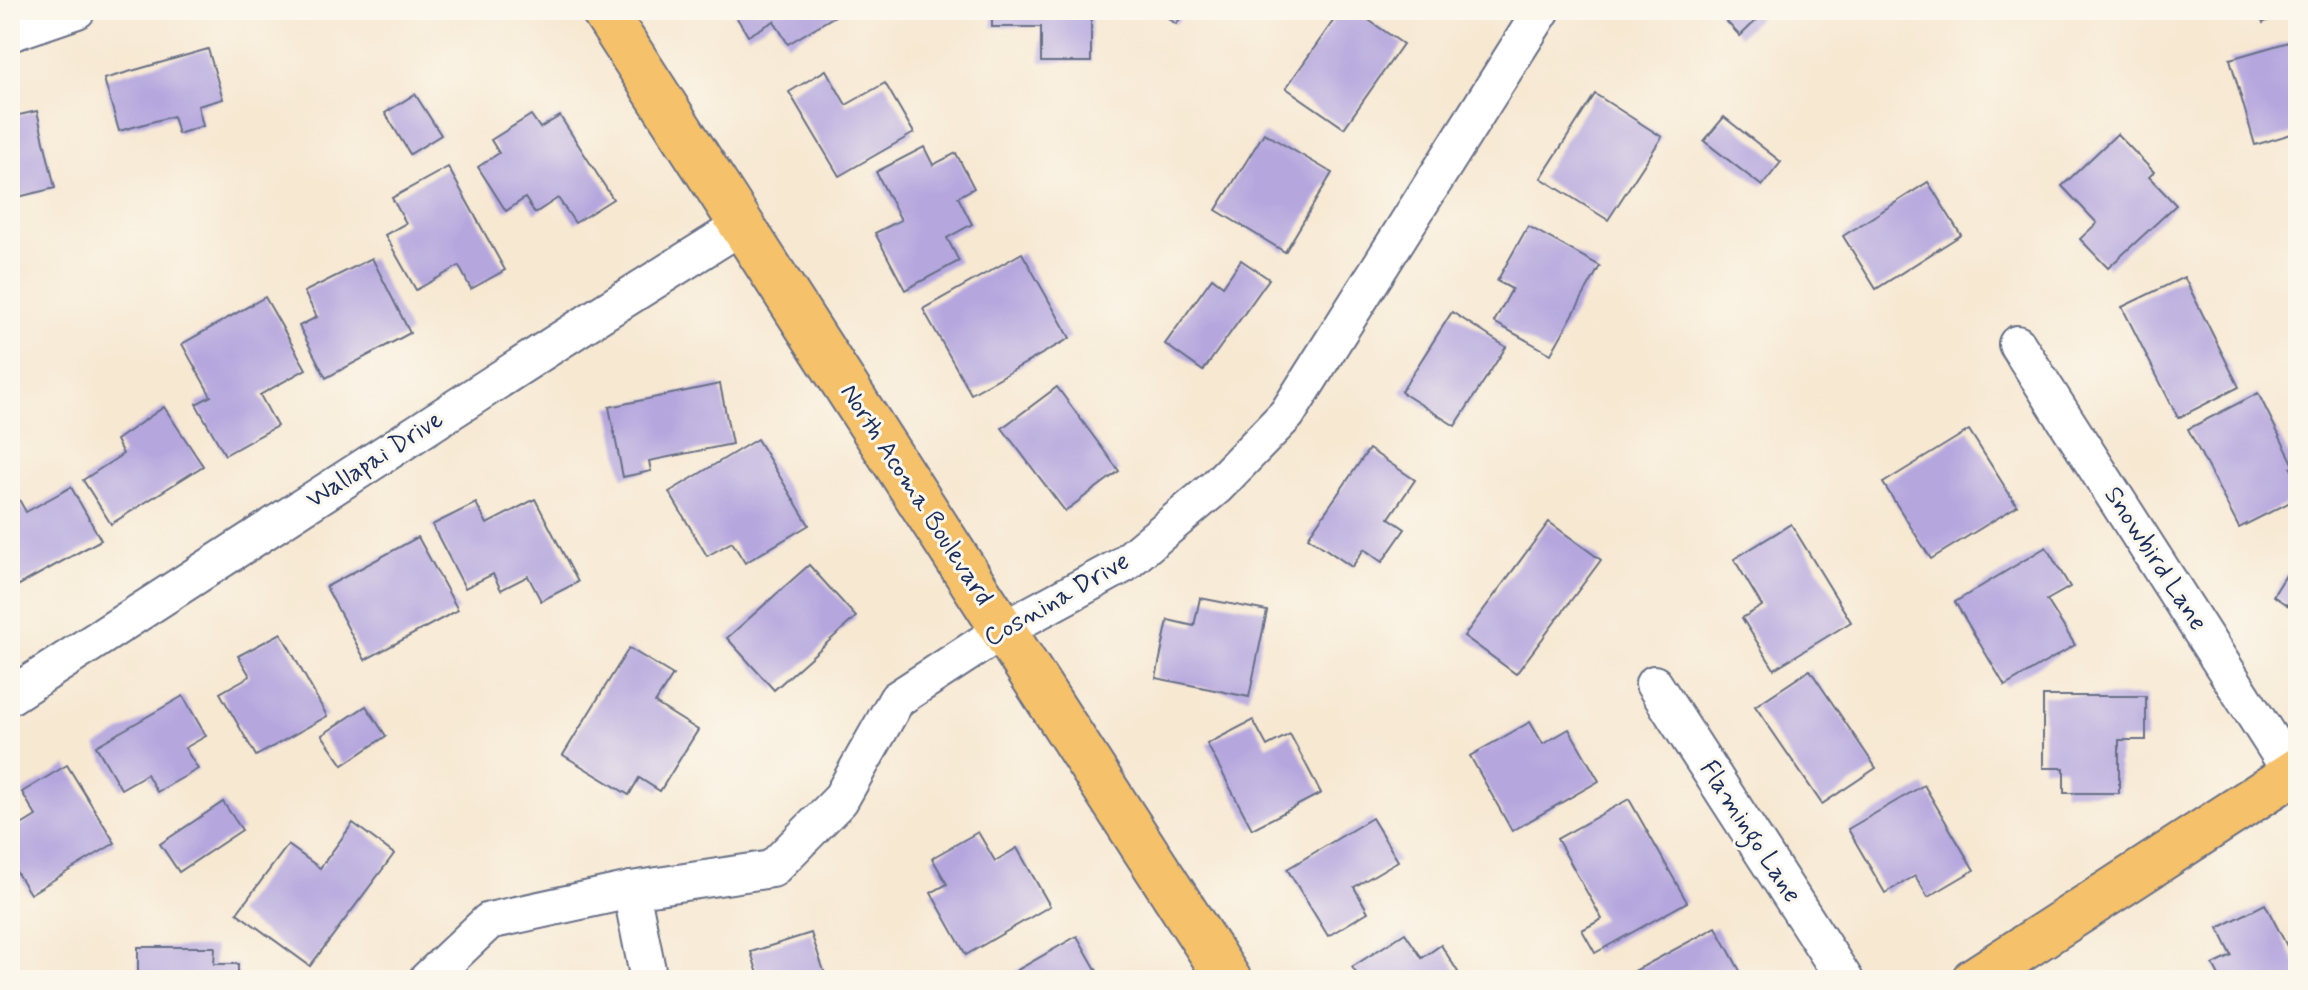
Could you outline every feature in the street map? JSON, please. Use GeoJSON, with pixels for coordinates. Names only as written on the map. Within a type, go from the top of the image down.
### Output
{"type":"FeatureCollection","features":[{"type":"Feature","properties":{"kind":"main road","name":"North Acoma Boulevard"},"geometry":{"type":"LineString","coordinates":[[603,10],[1229,980]]}},
{"type":"Feature","properties":{"kind":"main road"},"geometry":{"type":"LineString","coordinates":[[1974,980],[2296,776]]}},
{"type":"Feature","properties":{"kind":"street"},"geometry":{"type":"LineString","coordinates":[[10,33],[77,10]]}},
{"type":"Feature","properties":{"kind":"street","name":"Cosnina Drive"},"geometry":{"type":"LineString","coordinates":[[427,980],[489,921],[631,890],[772,869],[840,800],[897,699],[1003,630],[1123,565],[1216,487],[1287,414],[1542,10]]}},
{"type":"Feature","properties":{"kind":"street","name":"Wallapai Drive"},"geometry":{"type":"LineString","coordinates":[[10,696],[741,226]]}},
{"type":"Feature","properties":{"kind":"street","name":"Snowbird Lane"},"geometry":{"type":"LineString","coordinates":[[2017,344],[2296,776]]}},
{"type":"Feature","properties":{"kind":"street","name":"Flamingo Lane"},"geometry":{"type":"LineString","coordinates":[[1654,684],[1845,980]]}},
{"type":"Feature","properties":{"kind":"street"},"geometry":{"type":"LineString","coordinates":[[631,890],[649,980]]}},
{"type":"Feature","properties":{"kind":"building"},"geometry":{"type":"Polygon","coordinates":[[[732,10],[836,10],[838,14],[788,44],[774,21],[748,36],[732,10]]]}},
{"type":"Feature","properties":{"kind":"building"},"geometry":{"type":"Polygon","coordinates":[[[992,10],[1091,10],[1091,62],[1041,62],[1041,27],[992,27],[992,10]]]}},
{"type":"Feature","properties":{"kind":"building"},"geometry":{"type":"Polygon","coordinates":[[[1158,10],[1187,10],[1176,24],[1158,10]]]}},
{"type":"Feature","properties":{"kind":"building"},"geometry":{"type":"Polygon","coordinates":[[[1341,10],[1354,10],[1403,44],[1344,128],[1286,88],[1341,10]]]}},
{"type":"Feature","properties":{"kind":"building"},"geometry":{"type":"Polygon","coordinates":[[[1716,10],[1767,10],[1740,36],[1716,10]]]}},
{"type":"Feature","properties":{"kind":"building"},"geometry":{"type":"Polygon","coordinates":[[[2255,10],[2284,10],[2263,23],[2255,10]]]}},
{"type":"Feature","properties":{"kind":"building"},"geometry":{"type":"Polygon","coordinates":[[[2292,41],[2298,61],[2298,132],[2255,145],[2230,59],[2292,41]]]}},
{"type":"Feature","properties":{"kind":"building"},"geometry":{"type":"Polygon","coordinates":[[[208,49],[223,99],[198,106],[203,126],[178,134],[173,116],[119,131],[104,79],[208,49]]]}},
{"type":"Feature","properties":{"kind":"building"},"geometry":{"type":"Polygon","coordinates":[[[826,70],[846,105],[885,83],[914,133],[839,176],[789,92],[826,70]]]}},
{"type":"Feature","properties":{"kind":"building"},"geometry":{"type":"Polygon","coordinates":[[[415,94],[441,135],[410,154],[385,113],[415,94]]]}},
{"type":"Feature","properties":{"kind":"building"},"geometry":{"type":"Polygon","coordinates":[[[1595,94],[1662,137],[1608,220],[1541,178],[1595,94]]]}},
{"type":"Feature","properties":{"kind":"building"},"geometry":{"type":"Polygon","coordinates":[[[37,111],[55,188],[10,199],[10,117],[37,111]]]}},
{"type":"Feature","properties":{"kind":"building"},"geometry":{"type":"Polygon","coordinates":[[[531,115],[540,128],[560,116],[613,199],[575,223],[558,198],[535,213],[525,198],[506,211],[478,167],[499,153],[491,140],[531,115]]]}},
{"type":"Feature","properties":{"kind":"building"},"geometry":{"type":"Polygon","coordinates":[[[1724,117],[1781,162],[1762,186],[1704,141],[1724,117]]]}},
{"type":"Feature","properties":{"kind":"building"},"geometry":{"type":"Polygon","coordinates":[[[1264,133],[1332,173],[1285,252],[1216,210],[1264,133]]]}},
{"type":"Feature","properties":{"kind":"building"},"geometry":{"type":"Polygon","coordinates":[[[2117,134],[2154,172],[2149,177],[2176,205],[2108,268],[2080,239],[2097,223],[2062,186],[2117,134]]]}},
{"type":"Feature","properties":{"kind":"building"},"geometry":{"type":"Polygon","coordinates":[[[924,147],[933,165],[956,153],[974,188],[958,197],[972,224],[947,238],[959,261],[905,290],[875,233],[901,220],[876,172],[924,147]]]}},
{"type":"Feature","properties":{"kind":"building"},"geometry":{"type":"Polygon","coordinates":[[[448,167],[505,270],[471,289],[459,266],[416,290],[385,235],[406,223],[392,198],[448,167]]]}},
{"type":"Feature","properties":{"kind":"building"},"geometry":{"type":"Polygon","coordinates":[[[1928,182],[1961,235],[1876,289],[1843,236],[1928,182]]]}},
{"type":"Feature","properties":{"kind":"building"},"geometry":{"type":"Polygon","coordinates":[[[1528,226],[1600,266],[1551,354],[1494,322],[1512,289],[1497,281],[1528,226]]]}},
{"type":"Feature","properties":{"kind":"building"},"geometry":{"type":"Polygon","coordinates":[[[1022,253],[1070,338],[971,394],[923,309],[1022,253]]]}},
{"type":"Feature","properties":{"kind":"building"},"geometry":{"type":"Polygon","coordinates":[[[372,258],[410,333],[326,378],[299,326],[317,317],[304,292],[372,258]]]}},
{"type":"Feature","properties":{"kind":"building"},"geometry":{"type":"Polygon","coordinates":[[[1241,260],[1269,279],[1203,371],[1165,344],[1212,278],[1223,286],[1241,260]]]}},
{"type":"Feature","properties":{"kind":"building"},"geometry":{"type":"Polygon","coordinates":[[[2184,277],[2239,387],[2178,418],[2122,307],[2184,277]]]}},
{"type":"Feature","properties":{"kind":"building"},"geometry":{"type":"Polygon","coordinates":[[[265,297],[306,369],[260,395],[277,426],[225,455],[196,404],[211,396],[182,344],[265,297]]]}},
{"type":"Feature","properties":{"kind":"building"},"geometry":{"type":"Polygon","coordinates":[[[1452,312],[1506,347],[1455,426],[1401,392],[1452,312]]]}},
{"type":"Feature","properties":{"kind":"building"},"geometry":{"type":"Polygon","coordinates":[[[720,384],[732,444],[649,461],[651,471],[623,477],[609,407],[720,384]]]}},
{"type":"Feature","properties":{"kind":"building"},"geometry":{"type":"Polygon","coordinates":[[[1057,387],[1119,471],[1065,511],[1002,428],[1057,387]]]}},
{"type":"Feature","properties":{"kind":"building"},"geometry":{"type":"Polygon","coordinates":[[[2258,393],[2295,467],[2291,468],[2298,483],[2298,498],[2239,528],[2188,429],[2258,393]]]}},
{"type":"Feature","properties":{"kind":"building"},"geometry":{"type":"Polygon","coordinates":[[[164,407],[203,466],[111,524],[83,480],[123,454],[116,440],[164,407]]]}},
{"type":"Feature","properties":{"kind":"building"},"geometry":{"type":"Polygon","coordinates":[[[1969,430],[2017,506],[1931,559],[1883,483],[1969,430]]]}},
{"type":"Feature","properties":{"kind":"building"},"geometry":{"type":"Polygon","coordinates":[[[757,439],[809,525],[745,563],[732,542],[707,556],[669,492],[757,439]]]}},
{"type":"Feature","properties":{"kind":"building"},"geometry":{"type":"Polygon","coordinates":[[[1369,449],[1415,480],[1389,518],[1405,529],[1382,562],[1364,549],[1352,567],[1308,537],[1369,449]]]}},
{"type":"Feature","properties":{"kind":"building"},"geometry":{"type":"Polygon","coordinates":[[[12,487],[26,512],[71,487],[101,540],[10,590],[12,487]]]}},
{"type":"Feature","properties":{"kind":"building"},"geometry":{"type":"Polygon","coordinates":[[[535,499],[578,582],[541,601],[528,576],[501,590],[493,574],[465,588],[432,525],[476,503],[487,524],[535,499]]]}},
{"type":"Feature","properties":{"kind":"building"},"geometry":{"type":"Polygon","coordinates":[[[1549,522],[1601,560],[1516,674],[1464,636],[1549,522]]]}},
{"type":"Feature","properties":{"kind":"building"},"geometry":{"type":"Polygon","coordinates":[[[1791,524],[1851,622],[1774,669],[1742,618],[1762,606],[1734,559],[1791,524]]]}},
{"type":"Feature","properties":{"kind":"building"},"geometry":{"type":"Polygon","coordinates":[[[418,537],[458,610],[365,660],[326,587],[418,537]]]}},
{"type":"Feature","properties":{"kind":"building"},"geometry":{"type":"Polygon","coordinates":[[[2046,547],[2070,587],[2047,600],[2075,645],[2005,686],[1955,602],[2046,547]]]}},
{"type":"Feature","properties":{"kind":"building"},"geometry":{"type":"Polygon","coordinates":[[[2298,556],[2298,612],[2273,596],[2298,556]]]}},
{"type":"Feature","properties":{"kind":"building"},"geometry":{"type":"Polygon","coordinates":[[[809,565],[856,617],[774,690],[727,638],[809,565]]]}},
{"type":"Feature","properties":{"kind":"building"},"geometry":{"type":"Polygon","coordinates":[[[1200,598],[1267,611],[1249,697],[1156,678],[1168,620],[1194,626],[1200,598]]]}},
{"type":"Feature","properties":{"kind":"building"},"geometry":{"type":"Polygon","coordinates":[[[281,633],[327,716],[256,756],[220,693],[250,676],[238,656],[281,633]]]}},
{"type":"Feature","properties":{"kind":"building"},"geometry":{"type":"Polygon","coordinates":[[[629,648],[673,675],[655,703],[698,730],[660,791],[639,778],[629,795],[563,755],[629,648]]]}},
{"type":"Feature","properties":{"kind":"building"},"geometry":{"type":"Polygon","coordinates":[[[1810,670],[1876,768],[1822,804],[1755,706],[1810,670]]]}},
{"type":"Feature","properties":{"kind":"building"},"geometry":{"type":"Polygon","coordinates":[[[183,696],[206,736],[185,748],[198,769],[157,792],[147,774],[121,789],[96,746],[183,696]]]}},
{"type":"Feature","properties":{"kind":"building"},"geometry":{"type":"Polygon","coordinates":[[[2043,696],[2146,696],[2146,740],[2119,740],[2119,793],[2064,793],[2064,768],[2043,768],[2043,696]]]}},
{"type":"Feature","properties":{"kind":"building"},"geometry":{"type":"Polygon","coordinates":[[[366,706],[386,736],[343,765],[322,735],[366,706]]]}},
{"type":"Feature","properties":{"kind":"building"},"geometry":{"type":"Polygon","coordinates":[[[1253,720],[1267,746],[1290,734],[1321,793],[1252,829],[1207,744],[1253,720]]]}},
{"type":"Feature","properties":{"kind":"building"},"geometry":{"type":"Polygon","coordinates":[[[1530,722],[1543,744],[1569,729],[1599,781],[1512,831],[1470,756],[1530,722]]]}},
{"type":"Feature","properties":{"kind":"building"},"geometry":{"type":"Polygon","coordinates":[[[67,765],[115,843],[30,894],[10,862],[10,832],[36,816],[22,792],[67,765]]]}},
{"type":"Feature","properties":{"kind":"building"},"geometry":{"type":"Polygon","coordinates":[[[1924,785],[1974,870],[1928,897],[1915,876],[1885,893],[1848,829],[1924,785]]]}},
{"type":"Feature","properties":{"kind":"building"},"geometry":{"type":"Polygon","coordinates":[[[1629,799],[1687,902],[1595,953],[1582,930],[1602,919],[1557,839],[1629,799]]]}},
{"type":"Feature","properties":{"kind":"building"},"geometry":{"type":"Polygon","coordinates":[[[223,802],[242,830],[179,872],[160,844],[223,802]]]}},
{"type":"Feature","properties":{"kind":"building"},"geometry":{"type":"Polygon","coordinates":[[[1372,818],[1398,861],[1354,887],[1368,912],[1328,936],[1287,869],[1372,818]]]}},
{"type":"Feature","properties":{"kind":"building"},"geometry":{"type":"Polygon","coordinates":[[[353,823],[394,854],[310,966],[237,913],[288,845],[320,868],[353,823]]]}},
{"type":"Feature","properties":{"kind":"building"},"geometry":{"type":"Polygon","coordinates":[[[978,832],[995,861],[1017,848],[1050,906],[966,955],[931,893],[947,884],[932,858],[978,832]]]}},
{"type":"Feature","properties":{"kind":"building"},"geometry":{"type":"Polygon","coordinates":[[[2265,904],[2298,967],[2298,980],[2221,980],[2213,965],[2232,956],[2218,928],[2265,904]]]}},
{"type":"Feature","properties":{"kind":"building"},"geometry":{"type":"Polygon","coordinates":[[[1716,927],[1745,980],[1618,980],[1716,927]]]}},
{"type":"Feature","properties":{"kind":"building"},"geometry":{"type":"Polygon","coordinates":[[[811,933],[827,980],[760,980],[751,952],[811,933]]]}},
{"type":"Feature","properties":{"kind":"building"},"geometry":{"type":"Polygon","coordinates":[[[1405,933],[1422,958],[1441,945],[1458,972],[1446,980],[1361,980],[1352,967],[1405,933]]]}},
{"type":"Feature","properties":{"kind":"building"},"geometry":{"type":"Polygon","coordinates":[[[1077,936],[1102,980],[1000,980],[1077,936]]]}},
{"type":"Feature","properties":{"kind":"building"},"geometry":{"type":"Polygon","coordinates":[[[138,947],[215,947],[214,964],[238,964],[238,980],[138,980],[138,947]]]}}]}
